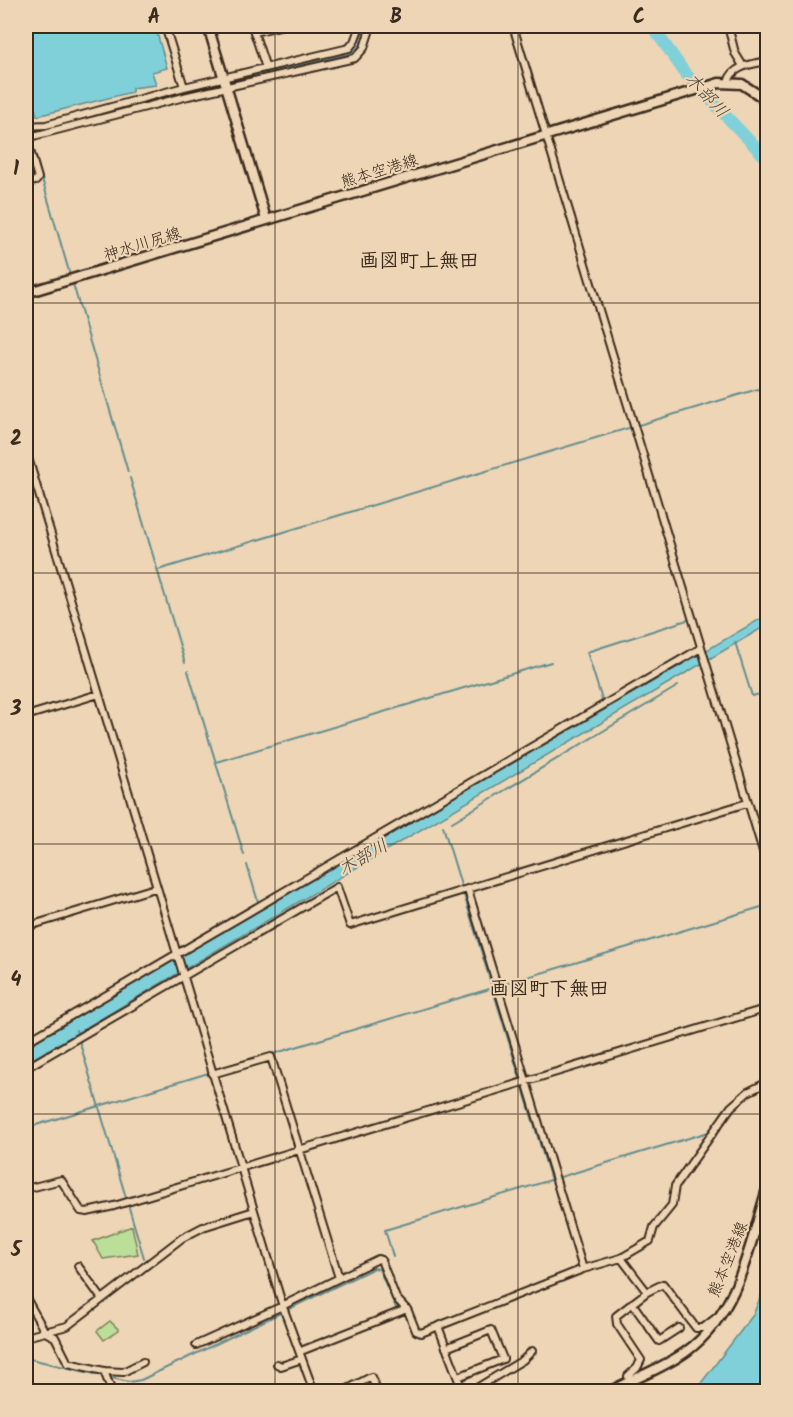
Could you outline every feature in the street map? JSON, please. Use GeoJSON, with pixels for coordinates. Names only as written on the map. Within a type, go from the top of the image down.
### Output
{"type":"FeatureCollection","features":[{"type":"Feature","properties":{"kind":"main road"},"geometry":{"type":"LineString","coordinates":[[208,26],[266,219]]}},
{"type":"Feature","properties":{"kind":"main road"},"geometry":{"type":"LineString","coordinates":[[728,82],[750,88],[768,101]]}},
{"type":"Feature","properties":{"kind":"main road","name":"熊本空港線"},"geometry":{"type":"LineString","coordinates":[[266,219],[694,90],[728,82]]}},
{"type":"Feature","properties":{"kind":"main road","name":"神水川尻線"},"geometry":{"type":"LineString","coordinates":[[26,293],[266,219]]}},
{"type":"Feature","properties":{"kind":"main road","name":"熊本空港線"},"geometry":{"type":"LineString","coordinates":[[609,1392],[685,1352],[704,1337],[719,1317],[751,1248],[768,1186]]}},
{"type":"Feature","properties":{"kind":"street"},"geometry":{"type":"LineString","coordinates":[[165,26],[184,87]]}},
{"type":"Feature","properties":{"kind":"street"},"geometry":{"type":"LineString","coordinates":[[266,68],[253,29],[280,26]]}},
{"type":"Feature","properties":{"kind":"street"},"geometry":{"type":"LineString","coordinates":[[26,126],[46,124],[184,87],[349,48],[360,26]]}},
{"type":"Feature","properties":{"kind":"street"},"geometry":{"type":"LineString","coordinates":[[26,182],[38,178],[26,137],[355,57],[364,48],[371,26]]}},
{"type":"Feature","properties":{"kind":"street"},"geometry":{"type":"LineString","coordinates":[[513,26],[768,868]]}},
{"type":"Feature","properties":{"kind":"street"},"geometry":{"type":"LineString","coordinates":[[728,26],[735,53],[743,66]]}},
{"type":"Feature","properties":{"kind":"street"},"geometry":{"type":"LineString","coordinates":[[728,82],[730,76],[743,66],[768,61]]}},
{"type":"Feature","properties":{"kind":"street"},"geometry":{"type":"LineString","coordinates":[[26,451],[155,888],[283,1307],[312,1391]]}},
{"type":"Feature","properties":{"kind":"street"},"geometry":{"type":"LineString","coordinates":[[26,1042],[701,650]]}},
{"type":"Feature","properties":{"kind":"street"},"geometry":{"type":"LineString","coordinates":[[26,716],[99,694]]}},
{"type":"Feature","properties":{"kind":"street"},"geometry":{"type":"LineString","coordinates":[[26,1068],[182,975],[337,887],[350,926],[747,803]]}},
{"type":"Feature","properties":{"kind":"street"},"geometry":{"type":"LineString","coordinates":[[26,927],[155,888]]}},
{"type":"Feature","properties":{"kind":"street"},"geometry":{"type":"LineString","coordinates":[[468,890],[583,1269]]}},
{"type":"Feature","properties":{"kind":"street"},"geometry":{"type":"LineString","coordinates":[[26,1189],[61,1180],[81,1211],[87,1212],[242,1169],[768,1008]]}},
{"type":"Feature","properties":{"kind":"street"},"geometry":{"type":"LineString","coordinates":[[212,1074],[271,1057],[339,1278]]}},
{"type":"Feature","properties":{"kind":"street"},"geometry":{"type":"LineString","coordinates":[[196,1345],[283,1307],[375,1260],[381,1260],[396,1298],[407,1309],[418,1333],[583,1269],[621,1258],[650,1241],[654,1227],[672,1205],[675,1186],[731,1107],[748,1092],[768,1082]]}},
{"type":"Feature","properties":{"kind":"street"},"geometry":{"type":"LineString","coordinates":[[26,1337],[67,1326],[182,1238],[203,1227],[254,1211]]}},
{"type":"Feature","properties":{"kind":"street"},"geometry":{"type":"LineString","coordinates":[[621,1258],[647,1292]]}},
{"type":"Feature","properties":{"kind":"street"},"geometry":{"type":"LineString","coordinates":[[78,1266],[102,1299]]}},
{"type":"Feature","properties":{"kind":"street"},"geometry":{"type":"LineString","coordinates":[[629,1381],[628,1376],[638,1368],[641,1360],[616,1320],[621,1311],[632,1302],[663,1284],[696,1328],[700,1329],[715,1317],[719,1317]]}},
{"type":"Feature","properties":{"kind":"street"},"geometry":{"type":"LineString","coordinates":[[26,1298],[45,1332],[56,1337],[68,1363],[106,1376],[123,1372],[143,1362]]}},
{"type":"Feature","properties":{"kind":"street"},"geometry":{"type":"LineString","coordinates":[[632,1302],[659,1341],[679,1328]]}},
{"type":"Feature","properties":{"kind":"street"},"geometry":{"type":"LineString","coordinates":[[277,1364],[280,1366],[407,1309]]}},
{"type":"Feature","properties":{"kind":"street"},"geometry":{"type":"LineString","coordinates":[[438,1326],[463,1392]]}},
{"type":"Feature","properties":{"kind":"street"},"geometry":{"type":"LineString","coordinates":[[446,1348],[491,1330],[503,1359],[458,1377]]}},
{"type":"Feature","properties":{"kind":"street"},"geometry":{"type":"LineString","coordinates":[[470,1392],[523,1360],[532,1351]]}},
{"type":"Feature","properties":{"kind":"street"},"geometry":{"type":"LineString","coordinates":[[106,1376],[112,1392]]}},
{"type":"Feature","properties":{"kind":"street"},"geometry":{"type":"LineString","coordinates":[[342,1392],[371,1377],[378,1392]]}},
{"type":"Feature","properties":{"kind":"green space"},"geometry":{"type":"Polygon","coordinates":[[[132,1226],[138,1254],[103,1259],[93,1241],[132,1226]]]}},
{"type":"Feature","properties":{"kind":"green space"},"geometry":{"type":"Polygon","coordinates":[[[110,1321],[119,1330],[104,1340],[97,1331],[110,1321]]]}},
{"type":"Feature","properties":{"kind":"water"},"geometry":{"type":"Polygon","coordinates":[[[26,26],[155,26],[167,68],[152,72],[156,85],[132,88],[132,92],[37,116],[26,72],[26,26]]]}},
{"type":"Feature","properties":{"kind":"water"},"geometry":{"type":"Polygon","coordinates":[[[767,615],[767,625],[26,1063],[26,1047],[767,615]]]}},
{"type":"Feature","properties":{"kind":"water"},"geometry":{"type":"Polygon","coordinates":[[[767,1281],[767,1391],[695,1391],[753,1315],[767,1281]]]}},
{"type":"Feature","properties":{"kind":"waterway"},"geometry":{"type":"LineString","coordinates":[[233,81],[352,53],[360,46],[366,26]]}},
{"type":"Feature","properties":{"kind":"waterway","name":"木部川"},"geometry":{"type":"LineString","coordinates":[[652,26],[685,73],[768,160]]}},
{"type":"Feature","properties":{"kind":"waterway"},"geometry":{"type":"LineString","coordinates":[[162,100],[217,84]]}},
{"type":"Feature","properties":{"kind":"waterway"},"geometry":{"type":"LineString","coordinates":[[26,104],[30,121]]}},
{"type":"Feature","properties":{"kind":"waterway"},"geometry":{"type":"LineString","coordinates":[[52,128],[116,112]]}},
{"type":"Feature","properties":{"kind":"waterway"},"geometry":{"type":"LineString","coordinates":[[30,130],[30,133],[40,131]]}},
{"type":"Feature","properties":{"kind":"waterway"},"geometry":{"type":"LineString","coordinates":[[31,141],[70,275]]}},
{"type":"Feature","properties":{"kind":"waterway"},"geometry":{"type":"LineString","coordinates":[[73,284],[128,472]]}},
{"type":"Feature","properties":{"kind":"waterway"},"geometry":{"type":"LineString","coordinates":[[158,570],[768,386]]}},
{"type":"Feature","properties":{"kind":"waterway"},"geometry":{"type":"LineString","coordinates":[[130,478],[185,663]]}},
{"type":"Feature","properties":{"kind":"waterway"},"geometry":{"type":"LineString","coordinates":[[603,703],[587,652],[687,620]]}},
{"type":"Feature","properties":{"kind":"waterway"},"geometry":{"type":"LineString","coordinates":[[735,642],[752,696],[768,692]]}},
{"type":"Feature","properties":{"kind":"waterway"},"geometry":{"type":"LineString","coordinates":[[216,762],[551,662]]}},
{"type":"Feature","properties":{"kind":"waterway"},"geometry":{"type":"LineString","coordinates":[[188,671],[244,855]]}},
{"type":"Feature","properties":{"kind":"waterway"},"geometry":{"type":"LineString","coordinates":[[452,822],[678,686]]}},
{"type":"Feature","properties":{"kind":"waterway"},"geometry":{"type":"LineString","coordinates":[[393,1256],[385,1230],[551,1180],[443,826]]}},
{"type":"Feature","properties":{"kind":"waterway"},"geometry":{"type":"LineString","coordinates":[[247,865],[259,905]]}},
{"type":"Feature","properties":{"kind":"waterway"},"geometry":{"type":"LineString","coordinates":[[501,985],[768,905]]}},
{"type":"Feature","properties":{"kind":"waterway"},"geometry":{"type":"LineString","coordinates":[[269,1055],[493,988]]}},
{"type":"Feature","properties":{"kind":"waterway"},"geometry":{"type":"LineString","coordinates":[[76,1030],[144,1258]]}},
{"type":"Feature","properties":{"kind":"waterway"},"geometry":{"type":"LineString","coordinates":[[26,1128],[212,1072]]}},
{"type":"Feature","properties":{"kind":"waterway"},"geometry":{"type":"LineString","coordinates":[[557,1178],[712,1131]]}},
{"type":"Feature","properties":{"kind":"waterway"},"geometry":{"type":"LineString","coordinates":[[26,1358],[129,1382],[141,1380],[374,1268],[379,1269],[397,1310]]}},
{"type":"Feature","properties":{"kind":"district","name":"画図町上無田"},"geometry":{"type":"Point","coordinates":[419,260]}},
{"type":"Feature","properties":{"kind":"district","name":"画図町下無田"},"geometry":{"type":"Point","coordinates":[549,988]}}]}
